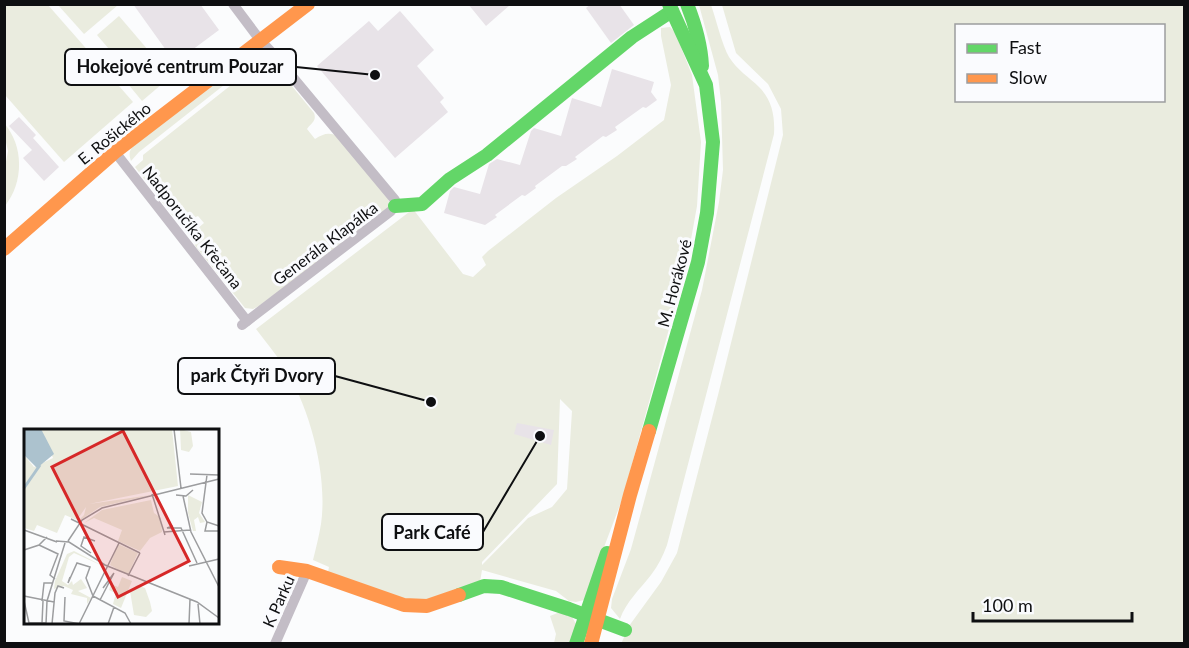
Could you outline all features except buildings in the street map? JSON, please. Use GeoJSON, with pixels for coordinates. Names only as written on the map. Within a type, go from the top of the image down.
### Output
{"type":"FeatureCollection","features":[{"type":"Feature","properties":{"kind":"street"},"geometry":{"type":"LineString","coordinates":[[233,4],[260,40],[394,200],[395,206],[422,204],[450,178],[487,155],[670,8]]}},
{"type":"Feature","properties":{"kind":"street","name":"E. Rošického"},"geometry":{"type":"LineString","coordinates":[[4,249],[115,152],[308,4]]}},
{"type":"Feature","properties":{"kind":"street","name":"M. Horákové"},"geometry":{"type":"LineString","coordinates":[[687,4],[702,54],[702,74]]}},
{"type":"Feature","properties":{"kind":"street","name":"M. Horákové"},"geometry":{"type":"LineString","coordinates":[[576,644],[591,618],[630,495],[698,262],[708,213],[713,142],[708,95],[702,74],[670,8]]}},
{"type":"Feature","properties":{"kind":"street","name":"Nadporučíka Křečana"},"geometry":{"type":"LineString","coordinates":[[115,152],[245,323]]}},
{"type":"Feature","properties":{"kind":"street","name":"Generála Klapálka"},"geometry":{"type":"LineString","coordinates":[[245,323],[395,206]]}},
{"type":"Feature","properties":{"kind":"street"},"geometry":{"type":"LineString","coordinates":[[279,567],[307,571],[404,605],[427,606],[484,586],[501,587],[625,630]]}},
{"type":"Feature","properties":{"kind":"street","name":"K Parku"},"geometry":{"type":"LineString","coordinates":[[275,644],[307,571]]}},
{"type":"Feature","properties":{"kind":"street","name":"M. Horákové"},"geometry":{"type":"LineString","coordinates":[[591,618],[591,644]]}},
{"type":"Feature","properties":{"kind":"shaded area"},"geometry":{"type":"Polygon","coordinates":[[[4,5],[48,5],[133,102],[64,162],[5,95],[4,5]]]}},
{"type":"Feature","properties":{"kind":"shaded area"},"geometry":{"type":"Polygon","coordinates":[[[58,5],[118,5],[84,34],[58,5]]]}},
{"type":"Feature","properties":{"kind":"shaded area"},"geometry":{"type":"Polygon","coordinates":[[[699,5],[711,5],[732,62],[767,97],[773,115],[774,134],[667,545],[656,568],[630,601],[620,619],[611,608],[612,599],[631,549],[702,290],[719,202],[723,170],[721,102],[718,75],[699,5]]]}},
{"type":"Feature","properties":{"kind":"shaded area"},"geometry":{"type":"Polygon","coordinates":[[[722,5],[1184,5],[1184,643],[621,644],[629,626],[661,582],[677,553],[783,135],[781,109],[768,84],[736,53],[722,5]]]}},
{"type":"Feature","properties":{"kind":"shaded area"},"geometry":{"type":"Polygon","coordinates":[[[119,16],[154,57],[132,76],[97,35],[119,16]]]}},
{"type":"Feature","properties":{"kind":"shaded area"},"geometry":{"type":"Polygon","coordinates":[[[670,27],[675,32],[692,75],[701,142],[697,206],[675,307],[623,497],[584,600],[569,601],[556,591],[482,570],[480,582],[426,600],[406,600],[328,572],[329,567],[313,560],[321,524],[322,484],[309,421],[293,382],[256,329],[413,209],[463,274],[473,277],[486,265],[482,257],[488,251],[556,198],[664,120],[671,85],[661,28],[670,27]],[[560,399],[557,484],[482,562],[482,565],[528,518],[552,507],[567,489],[572,411],[560,399]]]}},
{"type":"Feature","properties":{"kind":"shaded area"},"geometry":{"type":"Polygon","coordinates":[[[254,54],[268,57],[252,63],[139,152],[131,161],[130,151],[137,142],[254,54]]]}},
{"type":"Feature","properties":{"kind":"shaded area"},"geometry":{"type":"Polygon","coordinates":[[[160,56],[175,73],[142,101],[128,84],[160,56]]]}},
{"type":"Feature","properties":{"kind":"shaded area"},"geometry":{"type":"Polygon","coordinates":[[[273,63],[314,113],[314,120],[307,129],[315,139],[326,134],[337,136],[388,196],[389,202],[388,209],[253,309],[245,308],[196,247],[193,241],[198,228],[204,223],[198,216],[184,221],[175,218],[135,167],[143,160],[143,155],[255,66],[267,67],[273,63]]]}},
{"type":"Feature","properties":{"kind":"shaded area"},"geometry":{"type":"Polygon","coordinates":[[[4,123],[15,142],[19,164],[16,186],[5,206],[5,167],[8,151],[4,123]]]}},
{"type":"Feature","properties":{"kind":"shaded area"},"geometry":{"type":"Polygon","coordinates":[[[560,612],[571,615],[576,624],[571,643],[554,643],[556,634],[550,616],[560,612]]]}},
{"type":"Feature","properties":{"kind":"traffic: fast"},"geometry":{"type":"LineString","coordinates":[[649,431],[698,262],[707,213],[713,142],[706,85],[669,4]]}},
{"type":"Feature","properties":{"kind":"traffic: fast"},"geometry":{"type":"LineString","coordinates":[[687,4],[697,34],[702,66]]}},
{"type":"Feature","properties":{"kind":"traffic: fast"},"geometry":{"type":"LineString","coordinates":[[395,206],[422,204],[450,179],[487,155],[632,37],[672,11]]}},
{"type":"Feature","properties":{"kind":"traffic: fast"},"geometry":{"type":"LineString","coordinates":[[576,644],[607,553]]}},
{"type":"Feature","properties":{"kind":"traffic: fast"},"geometry":{"type":"LineString","coordinates":[[459,595],[484,586],[501,587],[625,630]]}},
{"type":"Feature","properties":{"kind":"traffic: slow"},"geometry":{"type":"LineString","coordinates":[[4,249],[115,152],[308,4]]}},
{"type":"Feature","properties":{"kind":"traffic: slow"},"geometry":{"type":"LineString","coordinates":[[591,644],[649,431]]}},
{"type":"Feature","properties":{"kind":"traffic: slow"},"geometry":{"type":"LineString","coordinates":[[279,567],[307,571],[404,605],[427,606],[459,595]]}},
{"type":"Feature","properties":{"kind":"place","name":"Hokejové centrum Pouzar"},"geometry":{"type":"Point","coordinates":[375,75]}},
{"type":"Feature","properties":{"kind":"place","name":"park Čtyři Dvory"},"geometry":{"type":"Point","coordinates":[431,402]}},
{"type":"Feature","properties":{"kind":"place","name":"Park Café"},"geometry":{"type":"Point","coordinates":[540,436]}}]}
